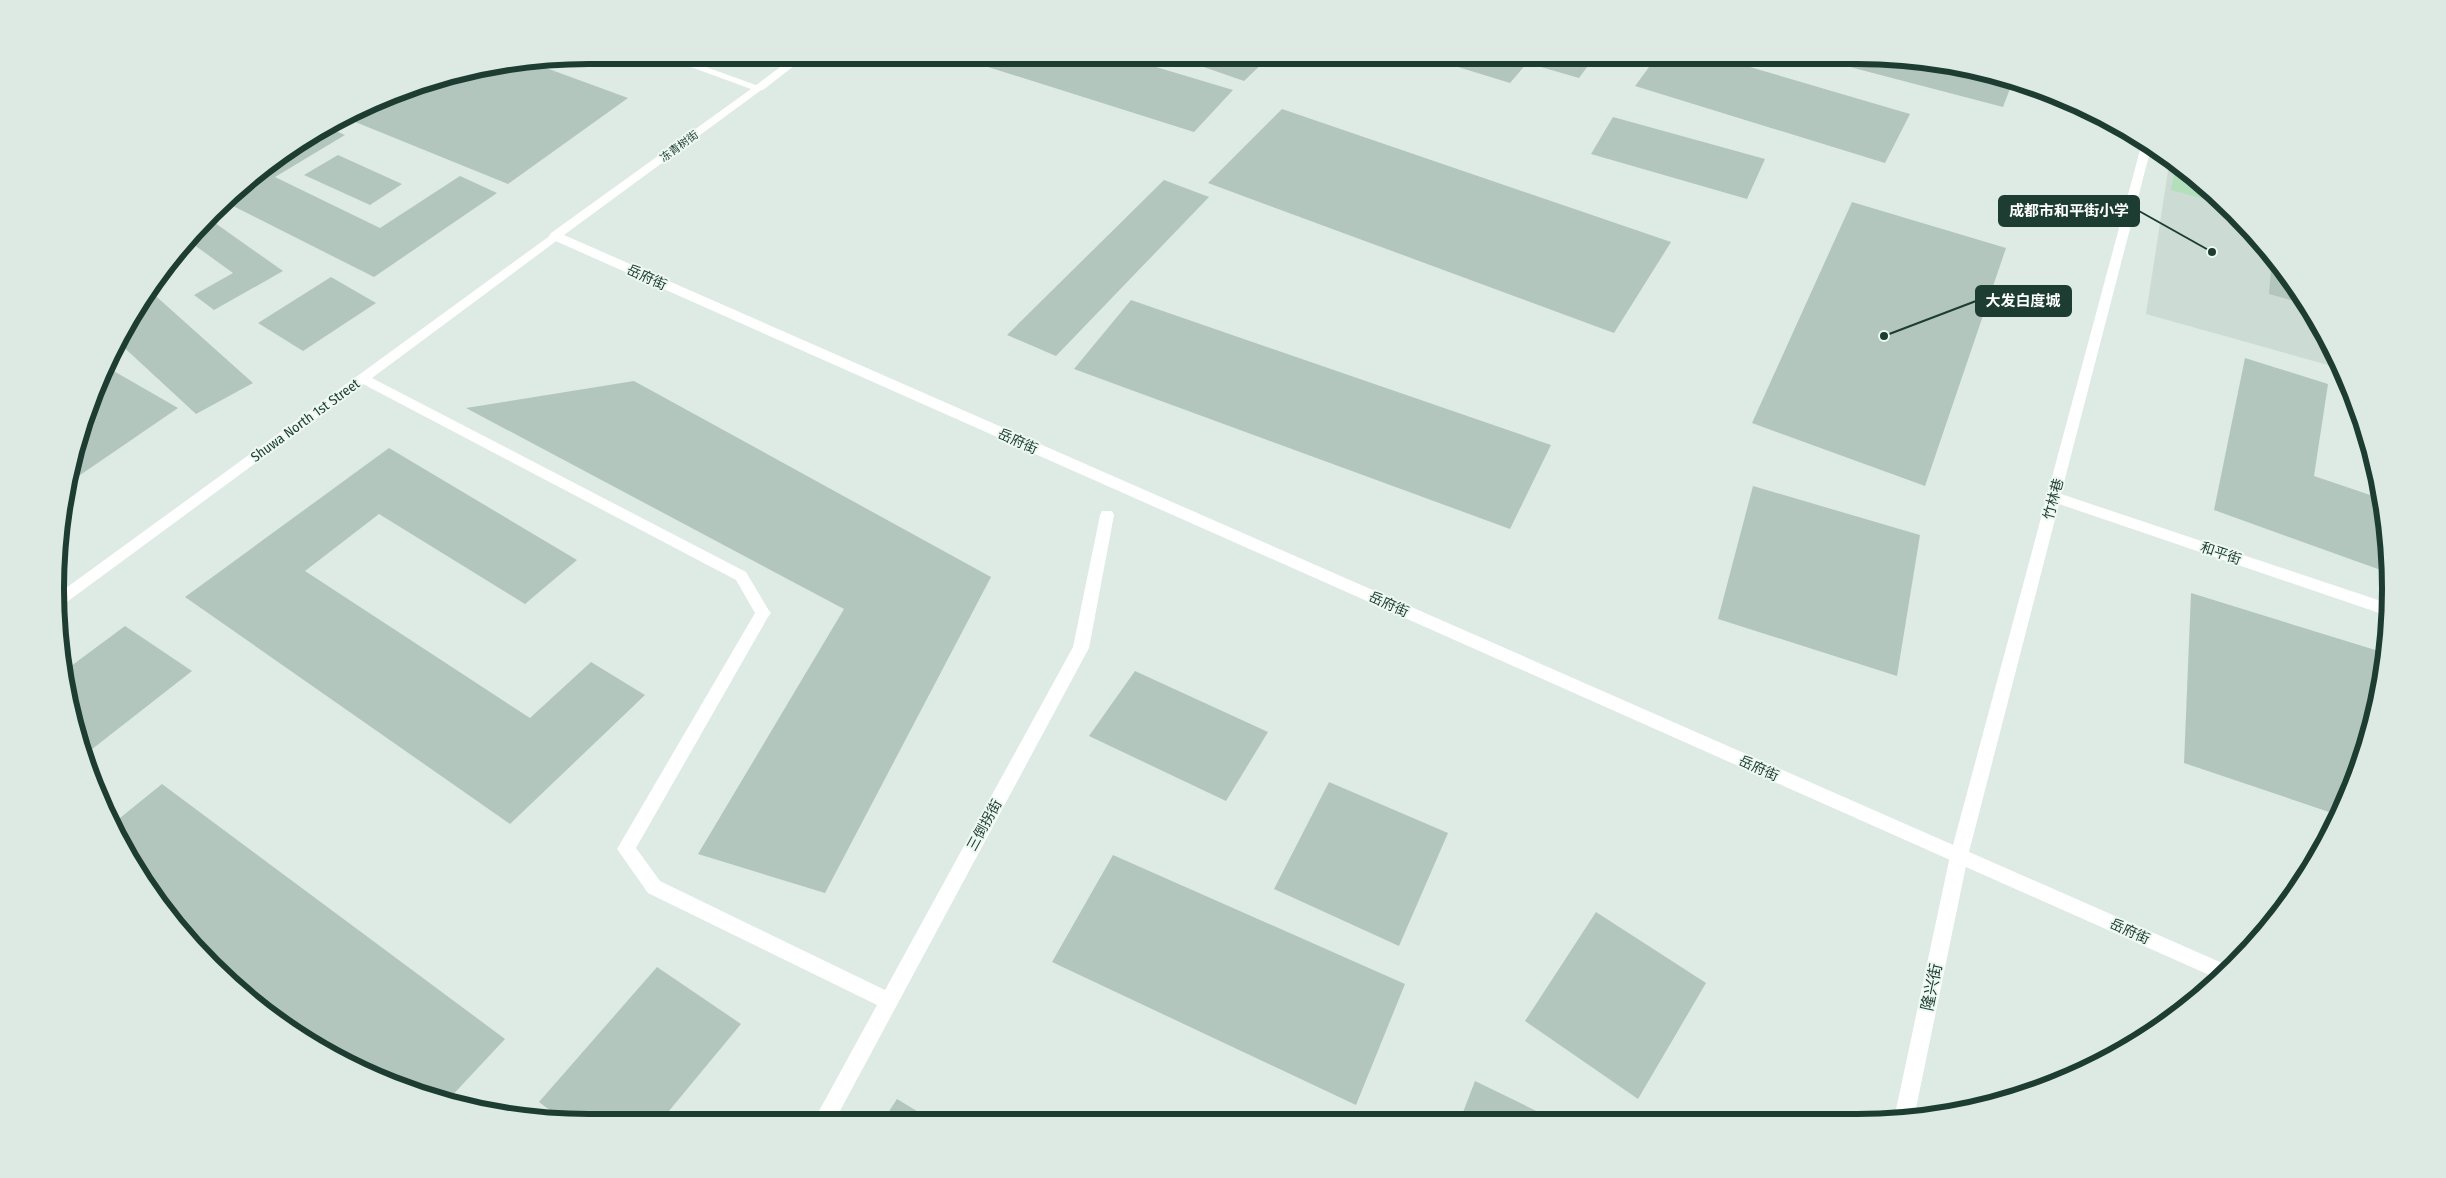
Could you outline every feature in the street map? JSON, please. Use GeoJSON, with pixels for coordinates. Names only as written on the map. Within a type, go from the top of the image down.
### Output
{"type":"FeatureCollection","features":[{"type":"Feature","properties":{"kind":"street"},"geometry":{"type":"LineString","coordinates":[[689,64],[758,88]]}},
{"type":"Feature","properties":{"kind":"street","name":"冻青树街"},"geometry":{"type":"LineString","coordinates":[[555,236],[791,64]]}},
{"type":"Feature","properties":{"kind":"street","name":"竹林巷"},"geometry":{"type":"LineString","coordinates":[[1959,856],[2145,150]]}},
{"type":"Feature","properties":{"kind":"street","name":"Shuwa North 1st Street"},"geometry":{"type":"LineString","coordinates":[[64,598],[555,236]]}},
{"type":"Feature","properties":{"kind":"street","name":"岳府街"},"geometry":{"type":"LineString","coordinates":[[555,236],[2218,970]]}},
{"type":"Feature","properties":{"kind":"street"},"geometry":{"type":"LineString","coordinates":[[362,378],[741,576],[763,613],[626,849],[654,887],[888,1001]]}},
{"type":"Feature","properties":{"kind":"street","name":"和平街"},"geometry":{"type":"LineString","coordinates":[[2054,497],[2381,607]]}},
{"type":"Feature","properties":{"kind":"street","name":"三倒拐街"},"geometry":{"type":"LineString","coordinates":[[826,1114],[1081,648],[1107,515]]}},
{"type":"Feature","properties":{"kind":"street","name":"隆兴街"},"geometry":{"type":"LineString","coordinates":[[1905,1112],[1959,856]]}},
{"type":"Feature","properties":{"kind":"shaded area"},"geometry":{"type":"Polygon","coordinates":[[[2169,166],[2203,194],[2228,218],[2274,269],[2312,326],[2332,366],[2146,314],[2169,166]]]}},
{"type":"Feature","properties":{"kind":"green space"},"geometry":{"type":"Polygon","coordinates":[[[2175,170],[2210,200],[2171,190],[2175,170]]]}},
{"type":"Feature","properties":{"kind":"building"},"geometry":{"type":"Polygon","coordinates":[[[979,64],[1146,64],[1233,90],[1194,132],[979,64]]]}},
{"type":"Feature","properties":{"kind":"building"},"geometry":{"type":"Polygon","coordinates":[[[1199,64],[1262,64],[1244,81],[1199,64]]]}},
{"type":"Feature","properties":{"kind":"building"},"geometry":{"type":"Polygon","coordinates":[[[1448,64],[1526,64],[1510,83],[1448,64]]]}},
{"type":"Feature","properties":{"kind":"building"},"geometry":{"type":"Polygon","coordinates":[[[1530,64],[1589,64],[1579,78],[1530,64]]]}},
{"type":"Feature","properties":{"kind":"building"},"geometry":{"type":"Polygon","coordinates":[[[1651,64],[1740,64],[1910,114],[1885,163],[1635,86],[1651,64]]]}},
{"type":"Feature","properties":{"kind":"building"},"geometry":{"type":"Polygon","coordinates":[[[1838,64],[1926,68],[1993,82],[2011,87],[2003,107],[1838,64]]]}},
{"type":"Feature","properties":{"kind":"building"},"geometry":{"type":"Polygon","coordinates":[[[541,66],[628,98],[508,184],[352,121],[388,104],[453,82],[520,68],[541,66]]]}},
{"type":"Feature","properties":{"kind":"building"},"geometry":{"type":"Polygon","coordinates":[[[1282,109],[1671,242],[1614,333],[1208,183],[1282,109]]]}},
{"type":"Feature","properties":{"kind":"building"},"geometry":{"type":"Polygon","coordinates":[[[1613,117],[1765,159],[1747,199],[1591,154],[1613,117]]]}},
{"type":"Feature","properties":{"kind":"building"},"geometry":{"type":"Polygon","coordinates":[[[334,130],[345,135],[275,177],[380,228],[460,176],[497,193],[374,277],[231,205],[269,172],[297,152],[334,130]]]}},
{"type":"Feature","properties":{"kind":"building"},"geometry":{"type":"Polygon","coordinates":[[[338,155],[402,184],[370,205],[304,175],[338,155]]]}},
{"type":"Feature","properties":{"kind":"building"},"geometry":{"type":"Polygon","coordinates":[[[1164,180],[1209,197],[1056,356],[1007,335],[1164,180]]]}},
{"type":"Feature","properties":{"kind":"building"},"geometry":{"type":"Polygon","coordinates":[[[1852,202],[2006,248],[1925,486],[1752,423],[1852,202]]]}},
{"type":"Feature","properties":{"kind":"building"},"geometry":{"type":"Polygon","coordinates":[[[214,222],[283,271],[214,310],[194,295],[233,273],[193,244],[214,222]]]}},
{"type":"Feature","properties":{"kind":"building"},"geometry":{"type":"Polygon","coordinates":[[[2271,266],[2297,302],[2269,294],[2271,266]]]}},
{"type":"Feature","properties":{"kind":"building"},"geometry":{"type":"Polygon","coordinates":[[[331,277],[376,303],[303,351],[258,323],[331,277]]]}},
{"type":"Feature","properties":{"kind":"building"},"geometry":{"type":"Polygon","coordinates":[[[154,294],[253,383],[196,414],[123,347],[154,294]]]}},
{"type":"Feature","properties":{"kind":"building"},"geometry":{"type":"Polygon","coordinates":[[[1131,300],[1551,445],[1510,529],[1074,369],[1131,300]]]}},
{"type":"Feature","properties":{"kind":"building"},"geometry":{"type":"Polygon","coordinates":[[[2245,358],[2328,384],[2314,476],[2374,496],[2378,520],[2381,570],[2214,510],[2245,358]]]}},
{"type":"Feature","properties":{"kind":"building"},"geometry":{"type":"Polygon","coordinates":[[[112,370],[178,408],[76,478],[92,420],[112,370]]]}},
{"type":"Feature","properties":{"kind":"building"},"geometry":{"type":"Polygon","coordinates":[[[634,381],[991,577],[825,893],[698,854],[844,609],[466,408],[634,381]]]}},
{"type":"Feature","properties":{"kind":"building"},"geometry":{"type":"Polygon","coordinates":[[[389,448],[577,560],[525,604],[379,514],[305,571],[530,718],[591,662],[645,695],[510,824],[185,597],[389,448]]]}},
{"type":"Feature","properties":{"kind":"building"},"geometry":{"type":"Polygon","coordinates":[[[1753,486],[1920,535],[1897,676],[1718,619],[1753,486]]]}},
{"type":"Feature","properties":{"kind":"building"},"geometry":{"type":"Polygon","coordinates":[[[2191,593],[2379,651],[2364,725],[2354,758],[2332,813],[2184,763],[2191,593]]]}},
{"type":"Feature","properties":{"kind":"building"},"geometry":{"type":"Polygon","coordinates":[[[125,626],[192,671],[90,751],[82,725],[70,667],[125,626]]]}},
{"type":"Feature","properties":{"kind":"building"},"geometry":{"type":"Polygon","coordinates":[[[1135,671],[1268,732],[1226,801],[1089,736],[1135,671]]]}},
{"type":"Feature","properties":{"kind":"building"},"geometry":{"type":"Polygon","coordinates":[[[1329,782],[1448,833],[1399,946],[1274,889],[1329,782]]]}},
{"type":"Feature","properties":{"kind":"building"},"geometry":{"type":"Polygon","coordinates":[[[162,784],[505,1039],[452,1096],[388,1074],[326,1044],[269,1006],[243,984],[194,935],[152,881],[118,820],[162,784]]]}},
{"type":"Feature","properties":{"kind":"building"},"geometry":{"type":"Polygon","coordinates":[[[1113,855],[1405,984],[1356,1105],[1052,962],[1113,855]]]}},
{"type":"Feature","properties":{"kind":"building"},"geometry":{"type":"Polygon","coordinates":[[[1596,912],[1706,983],[1638,1099],[1525,1021],[1596,912]]]}},
{"type":"Feature","properties":{"kind":"building"},"geometry":{"type":"Polygon","coordinates":[[[657,967],[741,1024],[666,1114],[553,1113],[539,1102],[657,967]]]}},
{"type":"Feature","properties":{"kind":"building"},"geometry":{"type":"Polygon","coordinates":[[[1475,1081],[1543,1114],[1462,1114],[1475,1081]]]}},
{"type":"Feature","properties":{"kind":"building"},"geometry":{"type":"Polygon","coordinates":[[[897,1099],[922,1114],[887,1114],[897,1099]]]}},
{"type":"Feature","properties":{"kind":"place","name":"成都市和平街小学"},"geometry":{"type":"Point","coordinates":[2212,252]}},
{"type":"Feature","properties":{"kind":"place","name":"大发白度城"},"geometry":{"type":"Point","coordinates":[1884,336]}}]}
